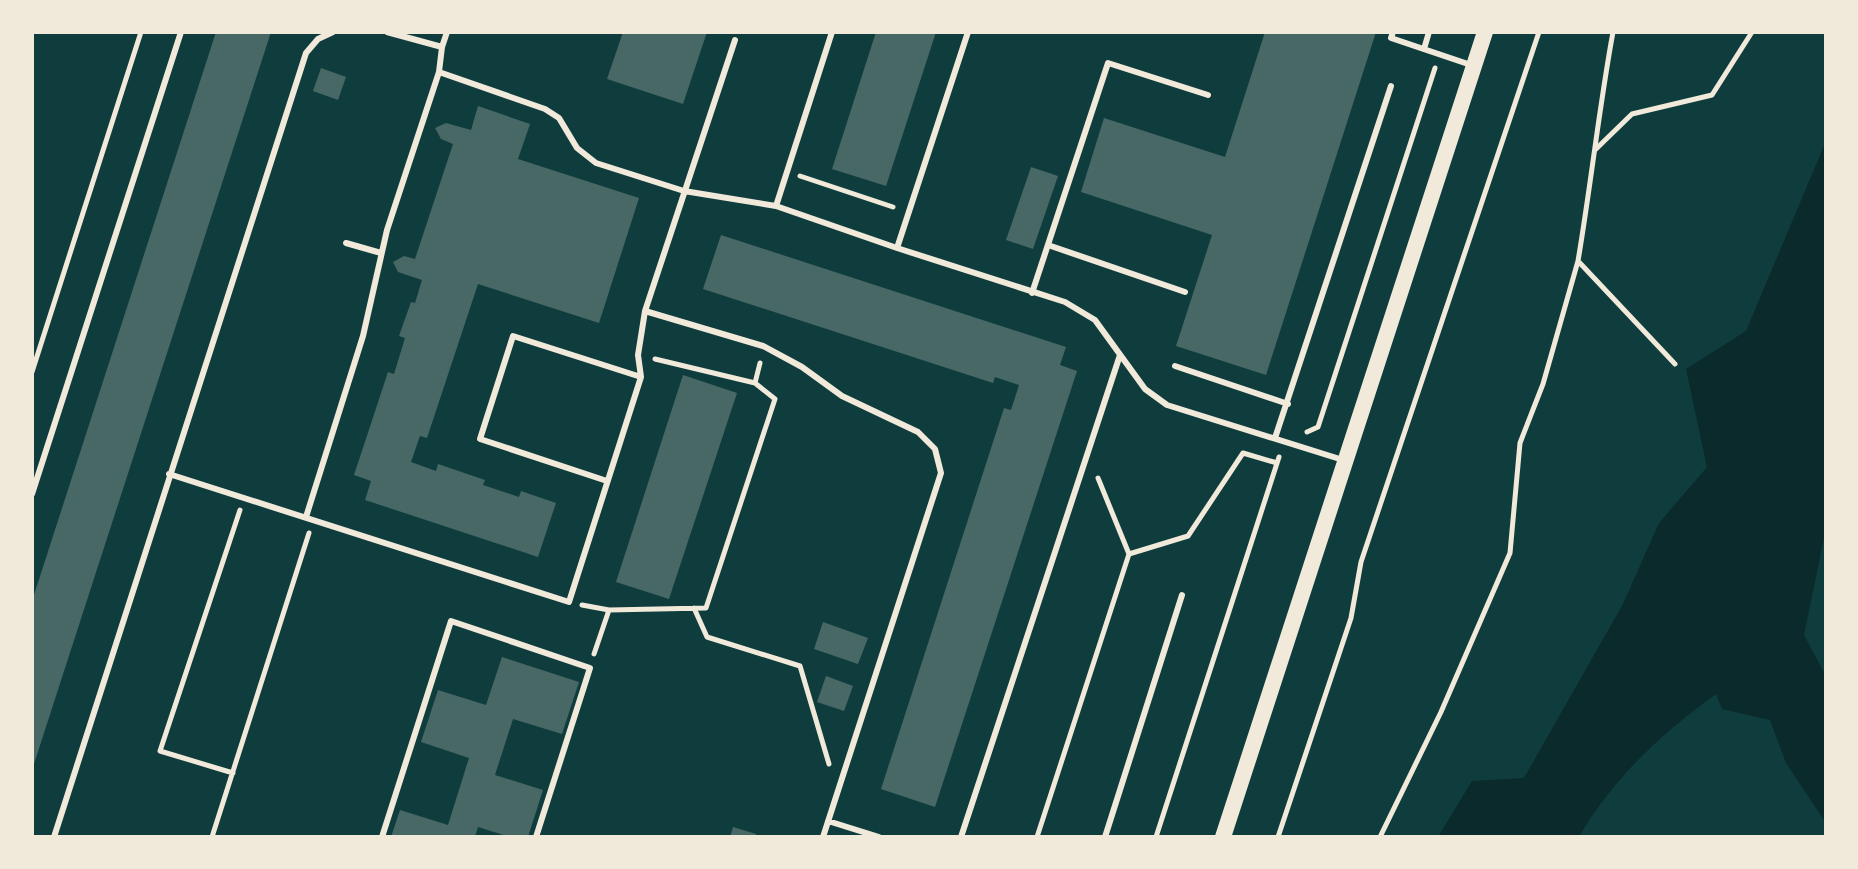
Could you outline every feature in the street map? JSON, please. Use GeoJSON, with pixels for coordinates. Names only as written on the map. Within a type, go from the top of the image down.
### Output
{"type":"FeatureCollection","features":[{"type":"Feature","properties":{"kind":"main road"},"geometry":{"type":"LineString","coordinates":[[1223,837],[1485,32]]}},
{"type":"Feature","properties":{"kind":"lane"},"geometry":{"type":"LineString","coordinates":[[32,494],[181,32]]}},
{"type":"Feature","properties":{"kind":"lane"},"geometry":{"type":"LineString","coordinates":[[54,837],[306,53],[318,39],[333,32]]}},
{"type":"Feature","properties":{"kind":"lane"},"geometry":{"type":"LineString","coordinates":[[387,32],[442,47]]}},
{"type":"Feature","properties":{"kind":"lane"},"geometry":{"type":"LineString","coordinates":[[310,518],[363,336],[381,253],[439,72],[447,32]]}},
{"type":"Feature","properties":{"kind":"lane"},"geometry":{"type":"LineString","coordinates":[[776,206],[832,32]]}},
{"type":"Feature","properties":{"kind":"lane"},"geometry":{"type":"LineString","coordinates":[[897,248],[968,32]]}},
{"type":"Feature","properties":{"kind":"lane"},"geometry":{"type":"LineString","coordinates":[[1393,32],[1391,38],[1474,66]]}},
{"type":"Feature","properties":{"kind":"lane"},"geometry":{"type":"LineString","coordinates":[[1424,49],[1429,32]]}},
{"type":"Feature","properties":{"kind":"lane"},"geometry":{"type":"LineString","coordinates":[[169,474],[569,602],[641,377],[638,355],[645,311],[735,40]]}},
{"type":"Feature","properties":{"kind":"lane"},"geometry":{"type":"LineString","coordinates":[[1032,293],[1108,63],[1208,95]]}},
{"type":"Feature","properties":{"kind":"lane"},"geometry":{"type":"LineString","coordinates":[[439,72],[545,109],[559,118],[577,148],[596,163],[684,191],[776,206],[1065,302],[1095,320],[1145,389],[1167,405],[1346,461]]}},
{"type":"Feature","properties":{"kind":"lane"},"geometry":{"type":"LineString","coordinates":[[1275,438],[1391,86]]}},
{"type":"Feature","properties":{"kind":"lane"},"geometry":{"type":"LineString","coordinates":[[346,243],[381,253]]}},
{"type":"Feature","properties":{"kind":"lane"},"geometry":{"type":"LineString","coordinates":[[1048,245],[1185,292]]}},
{"type":"Feature","properties":{"kind":"lane"},"geometry":{"type":"LineString","coordinates":[[645,311],[763,346],[802,367],[842,396],[918,432],[935,449],[941,473],[823,837]]}},
{"type":"Feature","properties":{"kind":"lane"},"geometry":{"type":"LineString","coordinates":[[607,481],[480,439],[513,336],[641,377]]}},
{"type":"Feature","properties":{"kind":"lane"},"geometry":{"type":"LineString","coordinates":[[961,837],[1120,355]]}},
{"type":"Feature","properties":{"kind":"lane"},"geometry":{"type":"LineString","coordinates":[[1175,366],[1288,404]]}},
{"type":"Feature","properties":{"kind":"lane"},"geometry":{"type":"LineString","coordinates":[[1105,837],[1182,595]]}},
{"type":"Feature","properties":{"kind":"lane"},"geometry":{"type":"LineString","coordinates":[[382,837],[451,621],[590,668],[536,837]]}},
{"type":"Feature","properties":{"kind":"lane"},"geometry":{"type":"LineString","coordinates":[[828,821],[879,837]]}},
{"type":"Feature","properties":{"kind":"path"},"geometry":{"type":"LineString","coordinates":[[32,372],[141,32]]}},
{"type":"Feature","properties":{"kind":"path"},"geometry":{"type":"LineString","coordinates":[[1278,837],[1351,618],[1361,562],[1539,32]]}},
{"type":"Feature","properties":{"kind":"path"},"geometry":{"type":"LineString","coordinates":[[1380,837],[1441,712],[1510,553],[1520,443],[1543,384],[1578,261],[1596,149],[1600,99],[1613,32]]}},
{"type":"Feature","properties":{"kind":"path"},"geometry":{"type":"LineString","coordinates":[[1596,149],[1632,114],[1712,95],[1752,32]]}},
{"type":"Feature","properties":{"kind":"path"},"geometry":{"type":"LineString","coordinates":[[1156,837],[1284,441],[1318,427],[1439,55]]}},
{"type":"Feature","properties":{"kind":"path"},"geometry":{"type":"LineString","coordinates":[[798,175],[909,213]]}},
{"type":"Feature","properties":{"kind":"path"},"geometry":{"type":"LineString","coordinates":[[1578,261],[1675,364]]}},
{"type":"Feature","properties":{"kind":"path"},"geometry":{"type":"LineString","coordinates":[[755,383],[763,346]]}},
{"type":"Feature","properties":{"kind":"path"},"geometry":{"type":"LineString","coordinates":[[569,602],[609,610],[706,608],[775,399],[755,383],[638,355]]}},
{"type":"Feature","properties":{"kind":"path"},"geometry":{"type":"LineString","coordinates":[[1037,837],[1129,554],[1088,451]]}},
{"type":"Feature","properties":{"kind":"path"},"geometry":{"type":"LineString","coordinates":[[1129,554],[1188,536],[1243,453],[1277,463]]}},
{"type":"Feature","properties":{"kind":"path"},"geometry":{"type":"LineString","coordinates":[[233,773],[160,751],[244,498]]}},
{"type":"Feature","properties":{"kind":"path"},"geometry":{"type":"LineString","coordinates":[[212,837],[310,518]]}},
{"type":"Feature","properties":{"kind":"path"},"geometry":{"type":"LineString","coordinates":[[694,608],[707,637],[800,666],[838,792]]}},
{"type":"Feature","properties":{"kind":"path"},"geometry":{"type":"LineString","coordinates":[[597,647],[609,610]]}},
{"type":"Feature","properties":{"kind":"water"},"geometry":{"type":"Polygon","coordinates":[[[1826,141],[1826,528],[1804,635],[1826,676],[1826,823],[1786,763],[1770,720],[1722,709],[1716,694],[1640,758],[1607,796],[1579,837],[1438,837],[1472,781],[1524,778],[1623,604],[1659,523],[1707,467],[1686,369],[1746,331],[1826,141]]]}},
{"type":"Feature","properties":{"kind":"building"},"geometry":{"type":"Polygon","coordinates":[[[216,32],[271,32],[32,770],[32,601],[216,32]]]}},
{"type":"Feature","properties":{"kind":"building"},"geometry":{"type":"Polygon","coordinates":[[[623,32],[707,32],[683,104],[607,79],[623,32]]]}},
{"type":"Feature","properties":{"kind":"building"},"geometry":{"type":"Polygon","coordinates":[[[876,32],[936,32],[886,186],[832,169],[876,32]]]}},
{"type":"Feature","properties":{"kind":"building"},"geometry":{"type":"Polygon","coordinates":[[[1265,32],[1376,32],[1266,375],[1176,346],[1212,235],[1081,192],[1104,118],[1225,157],[1265,32]]]}},
{"type":"Feature","properties":{"kind":"building"},"geometry":{"type":"Polygon","coordinates":[[[321,68],[346,77],[338,100],[313,91],[321,68]]]}},
{"type":"Feature","properties":{"kind":"building"},"geometry":{"type":"Polygon","coordinates":[[[478,106],[530,124],[518,159],[639,198],[599,323],[478,284],[427,438],[420,436],[411,462],[436,471],[438,464],[485,480],[483,485],[519,497],[521,491],[556,503],[538,557],[365,500],[371,481],[354,475],[388,372],[394,374],[405,338],[399,336],[422,280],[398,272],[393,262],[404,256],[415,259],[453,144],[441,139],[435,128],[446,123],[471,130],[478,106]]]}},
{"type":"Feature","properties":{"kind":"building"},"geometry":{"type":"Polygon","coordinates":[[[1031,167],[1058,176],[1033,249],[1006,240],[1031,167]]]}},
{"type":"Feature","properties":{"kind":"building"},"geometry":{"type":"Polygon","coordinates":[[[721,235],[1066,347],[1060,365],[1077,371],[935,807],[881,789],[1004,408],[1011,410],[1019,385],[995,377],[993,383],[703,289],[721,235]]]}},
{"type":"Feature","properties":{"kind":"building"},"geometry":{"type":"Polygon","coordinates":[[[683,375],[737,393],[669,599],[616,582],[683,375]]]}},
{"type":"Feature","properties":{"kind":"building"},"geometry":{"type":"Polygon","coordinates":[[[823,622],[868,638],[858,664],[814,649],[823,622]]]}},
{"type":"Feature","properties":{"kind":"building"},"geometry":{"type":"Polygon","coordinates":[[[502,657],[579,682],[562,734],[513,719],[495,775],[543,790],[528,837],[510,837],[478,827],[475,837],[391,837],[400,810],[448,825],[469,758],[421,742],[438,690],[486,705],[502,657]]]}},
{"type":"Feature","properties":{"kind":"building"},"geometry":{"type":"Polygon","coordinates":[[[826,676],[853,686],[844,711],[817,702],[826,676]]]}},
{"type":"Feature","properties":{"kind":"building"},"geometry":{"type":"Polygon","coordinates":[[[733,827],[756,834],[756,837],[730,837],[733,827]]]}}]}
